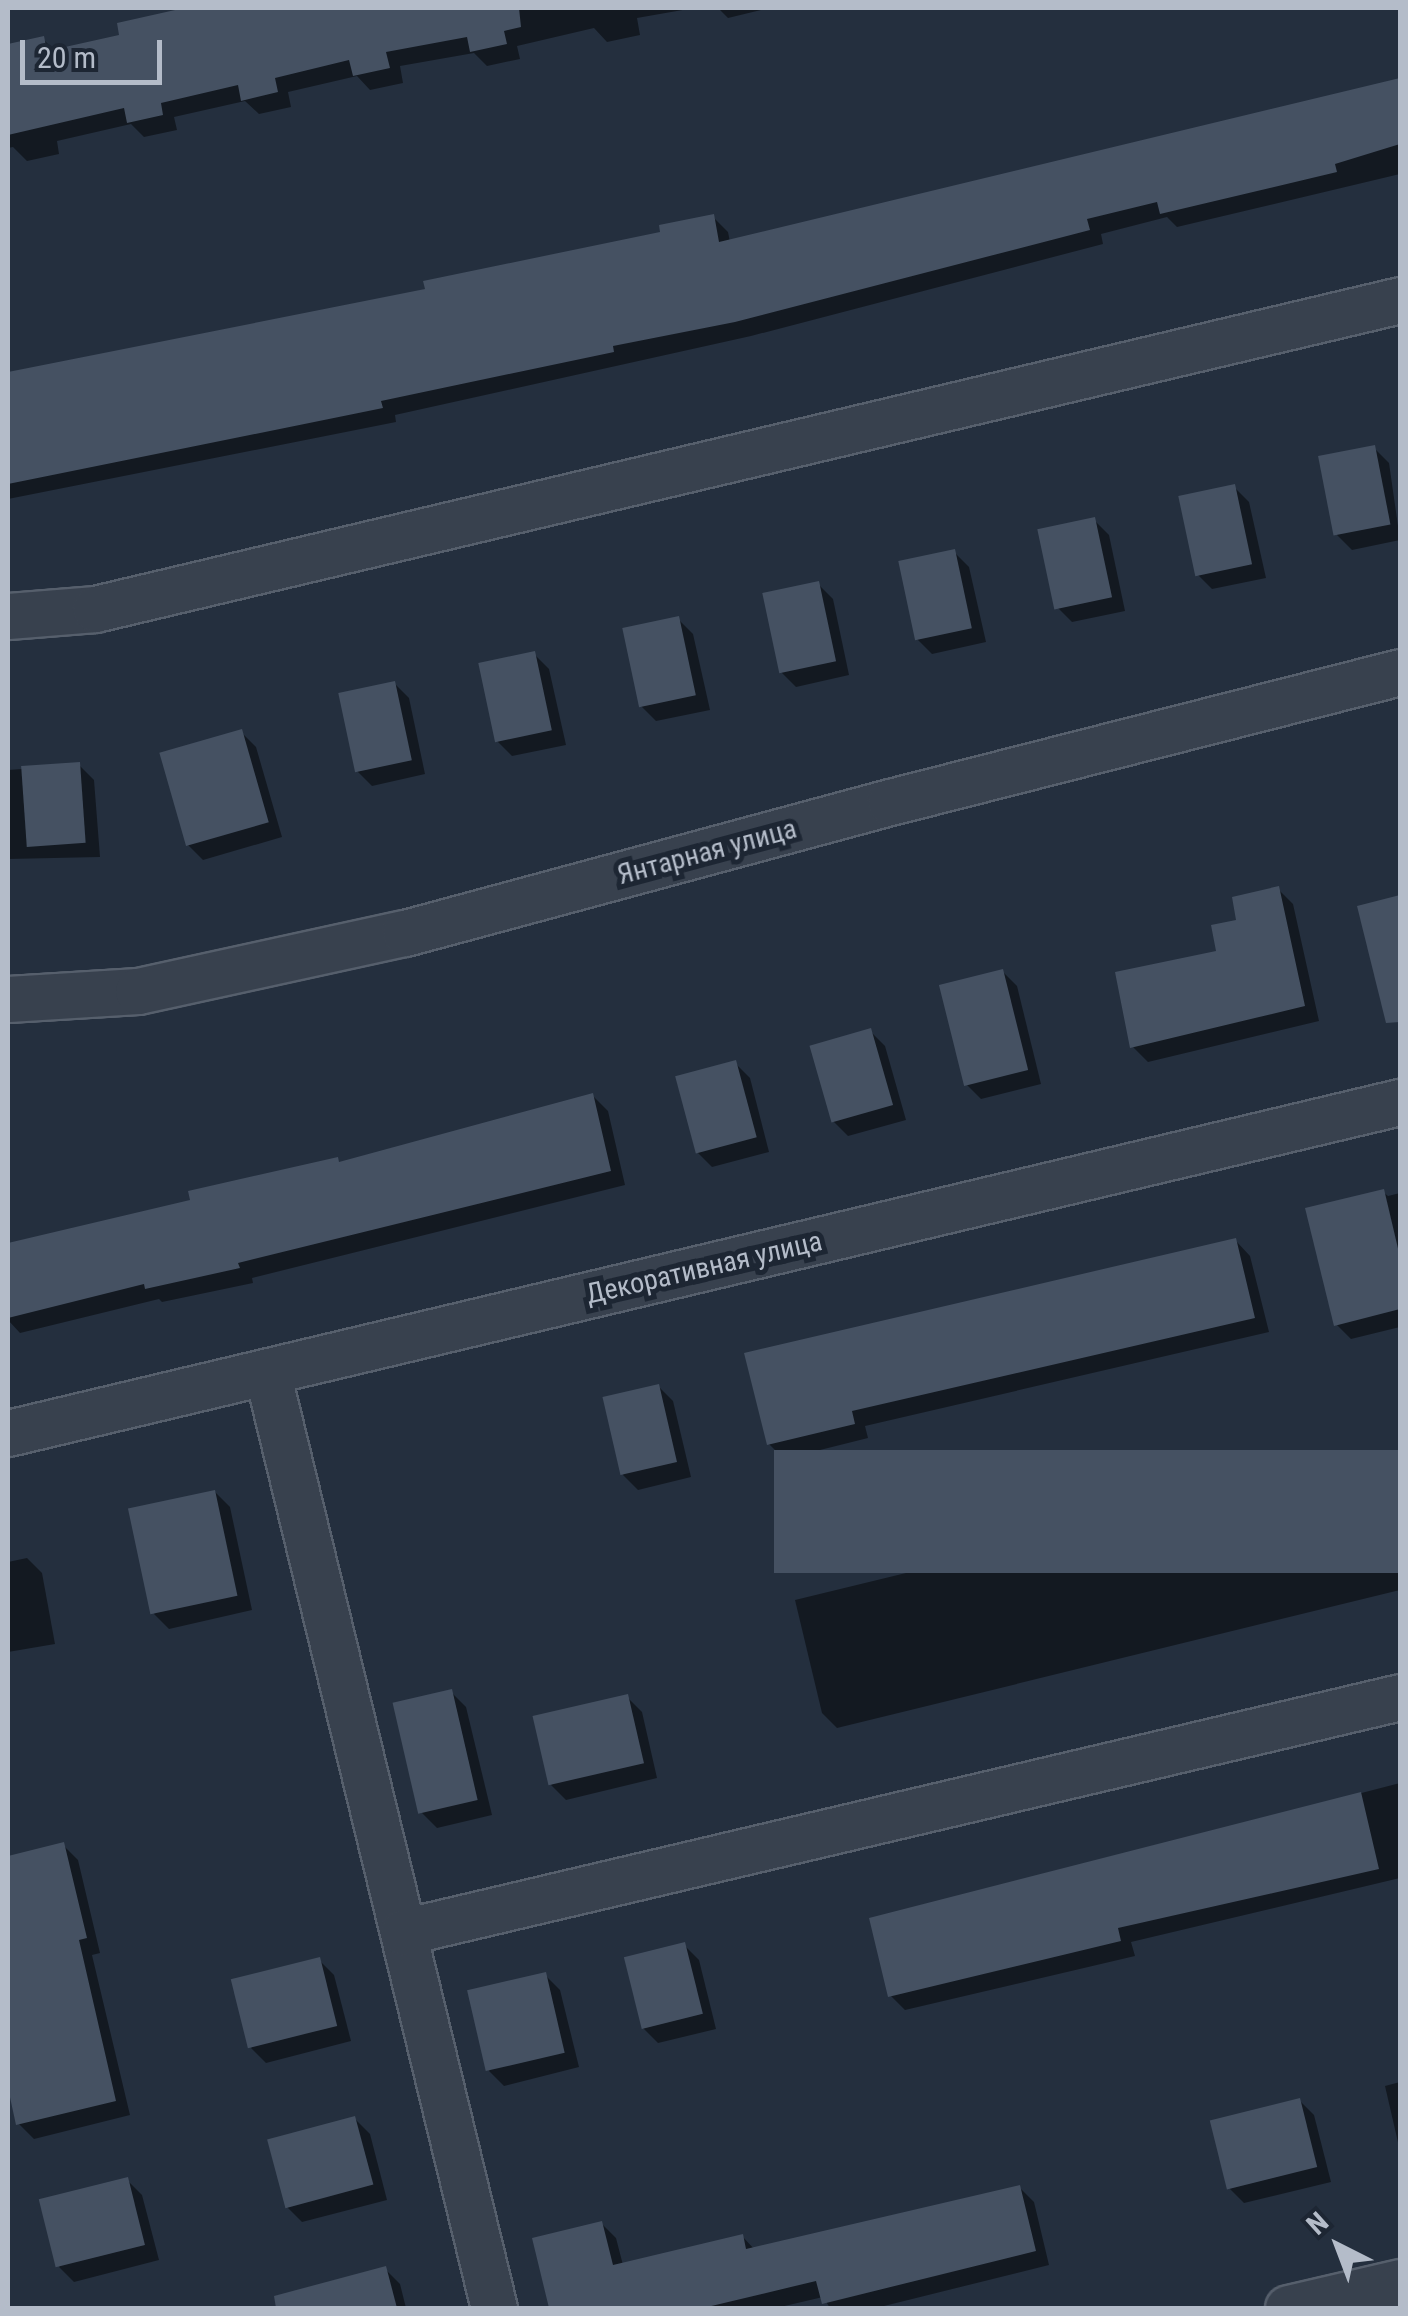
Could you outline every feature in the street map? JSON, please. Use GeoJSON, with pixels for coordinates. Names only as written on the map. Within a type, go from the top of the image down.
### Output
{"type":"FeatureCollection","features":[{"type":"Feature","properties":{"kind":"street"},"geometry":{"type":"LineString","coordinates":[[8,616],[95,610],[1400,300]]}},
{"type":"Feature","properties":{"kind":"street","name":"Янтарная улица"},"geometry":{"type":"LineString","coordinates":[[8,999],[138,991],[406,933],[890,802],[1400,672]]}},
{"type":"Feature","properties":{"kind":"street","name":"Декоративная улица"},"geometry":{"type":"LineString","coordinates":[[8,1433],[1400,1102]]}},
{"type":"Feature","properties":{"kind":"street"},"geometry":{"type":"LineString","coordinates":[[266,1372],[494,2308]]}},
{"type":"Feature","properties":{"kind":"street"},"geometry":{"type":"LineString","coordinates":[[402,1932],[1400,1696]]}},
{"type":"Feature","properties":{"kind":"street"},"geometry":{"type":"LineString","coordinates":[[1288,2308],[1400,2282]]}},
{"type":"Feature","properties":{"kind":"building"},"geometry":{"type":"Polygon","coordinates":[[[184,8],[519,8],[521,27],[504,31],[507,44],[470,52],[467,37],[386,52],[390,68],[353,76],[349,60],[275,78],[278,92],[241,101],[238,85],[161,103],[163,115],[127,123],[124,108],[8,135],[8,44],[44,36],[47,51],[119,35],[117,23],[184,8]]]}},
{"type":"Feature","properties":{"kind":"building"},"geometry":{"type":"Polygon","coordinates":[[[1400,78],[1400,144],[1335,164],[1337,172],[1160,214],[1157,202],[1087,219],[1090,230],[735,322],[613,346],[614,352],[381,401],[383,408],[8,484],[8,372],[425,289],[423,281],[660,232],[659,225],[714,214],[719,242],[1400,78]]]}},
{"type":"Feature","properties":{"kind":"building"},"geometry":{"type":"Polygon","coordinates":[[[1375,445],[1390,525],[1334,536],[1318,456],[1375,445]]]}},
{"type":"Feature","properties":{"kind":"building"},"geometry":{"type":"Polygon","coordinates":[[[1235,484],[1252,564],[1195,576],[1178,496],[1235,484]]]}},
{"type":"Feature","properties":{"kind":"building"},"geometry":{"type":"Polygon","coordinates":[[[1095,517],[1112,597],[1054,609],[1037,529],[1095,517]]]}},
{"type":"Feature","properties":{"kind":"building"},"geometry":{"type":"Polygon","coordinates":[[[955,549],[972,628],[915,640],[898,561],[955,549]]]}},
{"type":"Feature","properties":{"kind":"building"},"geometry":{"type":"Polygon","coordinates":[[[819,581],[836,661],[779,673],[762,593],[819,581]]]}},
{"type":"Feature","properties":{"kind":"building"},"geometry":{"type":"Polygon","coordinates":[[[679,616],[696,695],[639,707],[622,628],[679,616]]]}},
{"type":"Feature","properties":{"kind":"building"},"geometry":{"type":"Polygon","coordinates":[[[535,651],[552,730],[495,742],[478,663],[535,651]]]}},
{"type":"Feature","properties":{"kind":"building"},"geometry":{"type":"Polygon","coordinates":[[[395,681],[412,760],[355,772],[338,693],[395,681]]]}},
{"type":"Feature","properties":{"kind":"building"},"geometry":{"type":"Polygon","coordinates":[[[242,729],[269,822],[186,846],[159,753],[242,729]]]}},
{"type":"Feature","properties":{"kind":"building"},"geometry":{"type":"Polygon","coordinates":[[[80,762],[86,843],[27,847],[21,766],[80,762]]]}},
{"type":"Feature","properties":{"kind":"building"},"geometry":{"type":"Polygon","coordinates":[[[1279,886],[1305,1006],[1130,1048],[1115,972],[1216,951],[1211,925],[1236,920],[1232,897],[1279,886]]]}},
{"type":"Feature","properties":{"kind":"building"},"geometry":{"type":"Polygon","coordinates":[[[1400,895],[1400,1022],[1386,1023],[1357,906],[1400,895]]]}},
{"type":"Feature","properties":{"kind":"building"},"geometry":{"type":"Polygon","coordinates":[[[1003,969],[1028,1070],[964,1086],[939,985],[1003,969]]]}},
{"type":"Feature","properties":{"kind":"building"},"geometry":{"type":"Polygon","coordinates":[[[871,1028],[893,1105],[832,1123],[809,1046],[871,1028]]]}},
{"type":"Feature","properties":{"kind":"building"},"geometry":{"type":"Polygon","coordinates":[[[736,1060],[757,1137],[696,1154],[675,1076],[736,1060]]]}},
{"type":"Feature","properties":{"kind":"building"},"geometry":{"type":"Polygon","coordinates":[[[593,1093],[611,1171],[238,1263],[240,1268],[145,1289],[144,1284],[8,1318],[8,1243],[190,1200],[188,1191],[338,1157],[339,1162],[593,1093]]]}},
{"type":"Feature","properties":{"kind":"building"},"geometry":{"type":"Polygon","coordinates":[[[1384,1189],[1400,1257],[1400,1309],[1334,1326],[1305,1208],[1384,1189]]]}},
{"type":"Feature","properties":{"kind":"building"},"geometry":{"type":"Polygon","coordinates":[[[1236,1238],[1255,1318],[852,1411],[855,1424],[767,1445],[744,1353],[1236,1238]]]}},
{"type":"Feature","properties":{"kind":"building"},"geometry":{"type":"Polygon","coordinates":[[[659,1384],[677,1462],[620,1475],[602,1397],[659,1384]]]}},
{"type":"Feature","properties":{"kind":"building"},"geometry":{"type":"Polygon","coordinates":[[[774,1450],[1400,1450],[1400,1573],[774,1573],[774,1450]]]}},
{"type":"Feature","properties":{"kind":"building"},"geometry":{"type":"Polygon","coordinates":[[[215,1490],[237,1596],[150,1614],[128,1509],[215,1490]]]}},
{"type":"Feature","properties":{"kind":"building"},"geometry":{"type":"Polygon","coordinates":[[[452,1689],[478,1800],[418,1814],[393,1703],[452,1689]]]}},
{"type":"Feature","properties":{"kind":"building"},"geometry":{"type":"Polygon","coordinates":[[[628,1694],[644,1763],[548,1785],[533,1716],[628,1694]]]}},
{"type":"Feature","properties":{"kind":"building"},"geometry":{"type":"Polygon","coordinates":[[[1361,1792],[1379,1869],[1118,1928],[1121,1941],[888,1997],[869,1918],[1361,1792]]]}},
{"type":"Feature","properties":{"kind":"building"},"geometry":{"type":"Polygon","coordinates":[[[64,1842],[87,1938],[79,1940],[116,2101],[16,2125],[8,2088],[8,1856],[64,1842]]]}},
{"type":"Feature","properties":{"kind":"building"},"geometry":{"type":"Polygon","coordinates":[[[685,1942],[703,2014],[642,2029],[624,1957],[685,1942]]]}},
{"type":"Feature","properties":{"kind":"building"},"geometry":{"type":"Polygon","coordinates":[[[320,1957],[337,2026],[248,2048],[231,1979],[320,1957]]]}},
{"type":"Feature","properties":{"kind":"building"},"geometry":{"type":"Polygon","coordinates":[[[546,1972],[565,2053],[486,2071],[467,1990],[546,1972]]]}},
{"type":"Feature","properties":{"kind":"building"},"geometry":{"type":"Polygon","coordinates":[[[1300,2098],[1317,2167],[1227,2189],[1210,2120],[1300,2098]]]}},
{"type":"Feature","properties":{"kind":"building"},"geometry":{"type":"Polygon","coordinates":[[[355,2116],[373,2185],[285,2208],[267,2140],[355,2116]]]}},
{"type":"Feature","properties":{"kind":"building"},"geometry":{"type":"Polygon","coordinates":[[[128,2177],[145,2245],[56,2267],[39,2199],[128,2177]]]}},
{"type":"Feature","properties":{"kind":"building"},"geometry":{"type":"Polygon","coordinates":[[[1020,2185],[1036,2251],[822,2304],[816,2281],[703,2308],[549,2308],[532,2238],[602,2221],[613,2265],[743,2234],[746,2249],[1020,2185]]]}},
{"type":"Feature","properties":{"kind":"building"},"geometry":{"type":"Polygon","coordinates":[[[386,2266],[397,2308],[276,2308],[274,2296],[386,2266]]]}}]}
